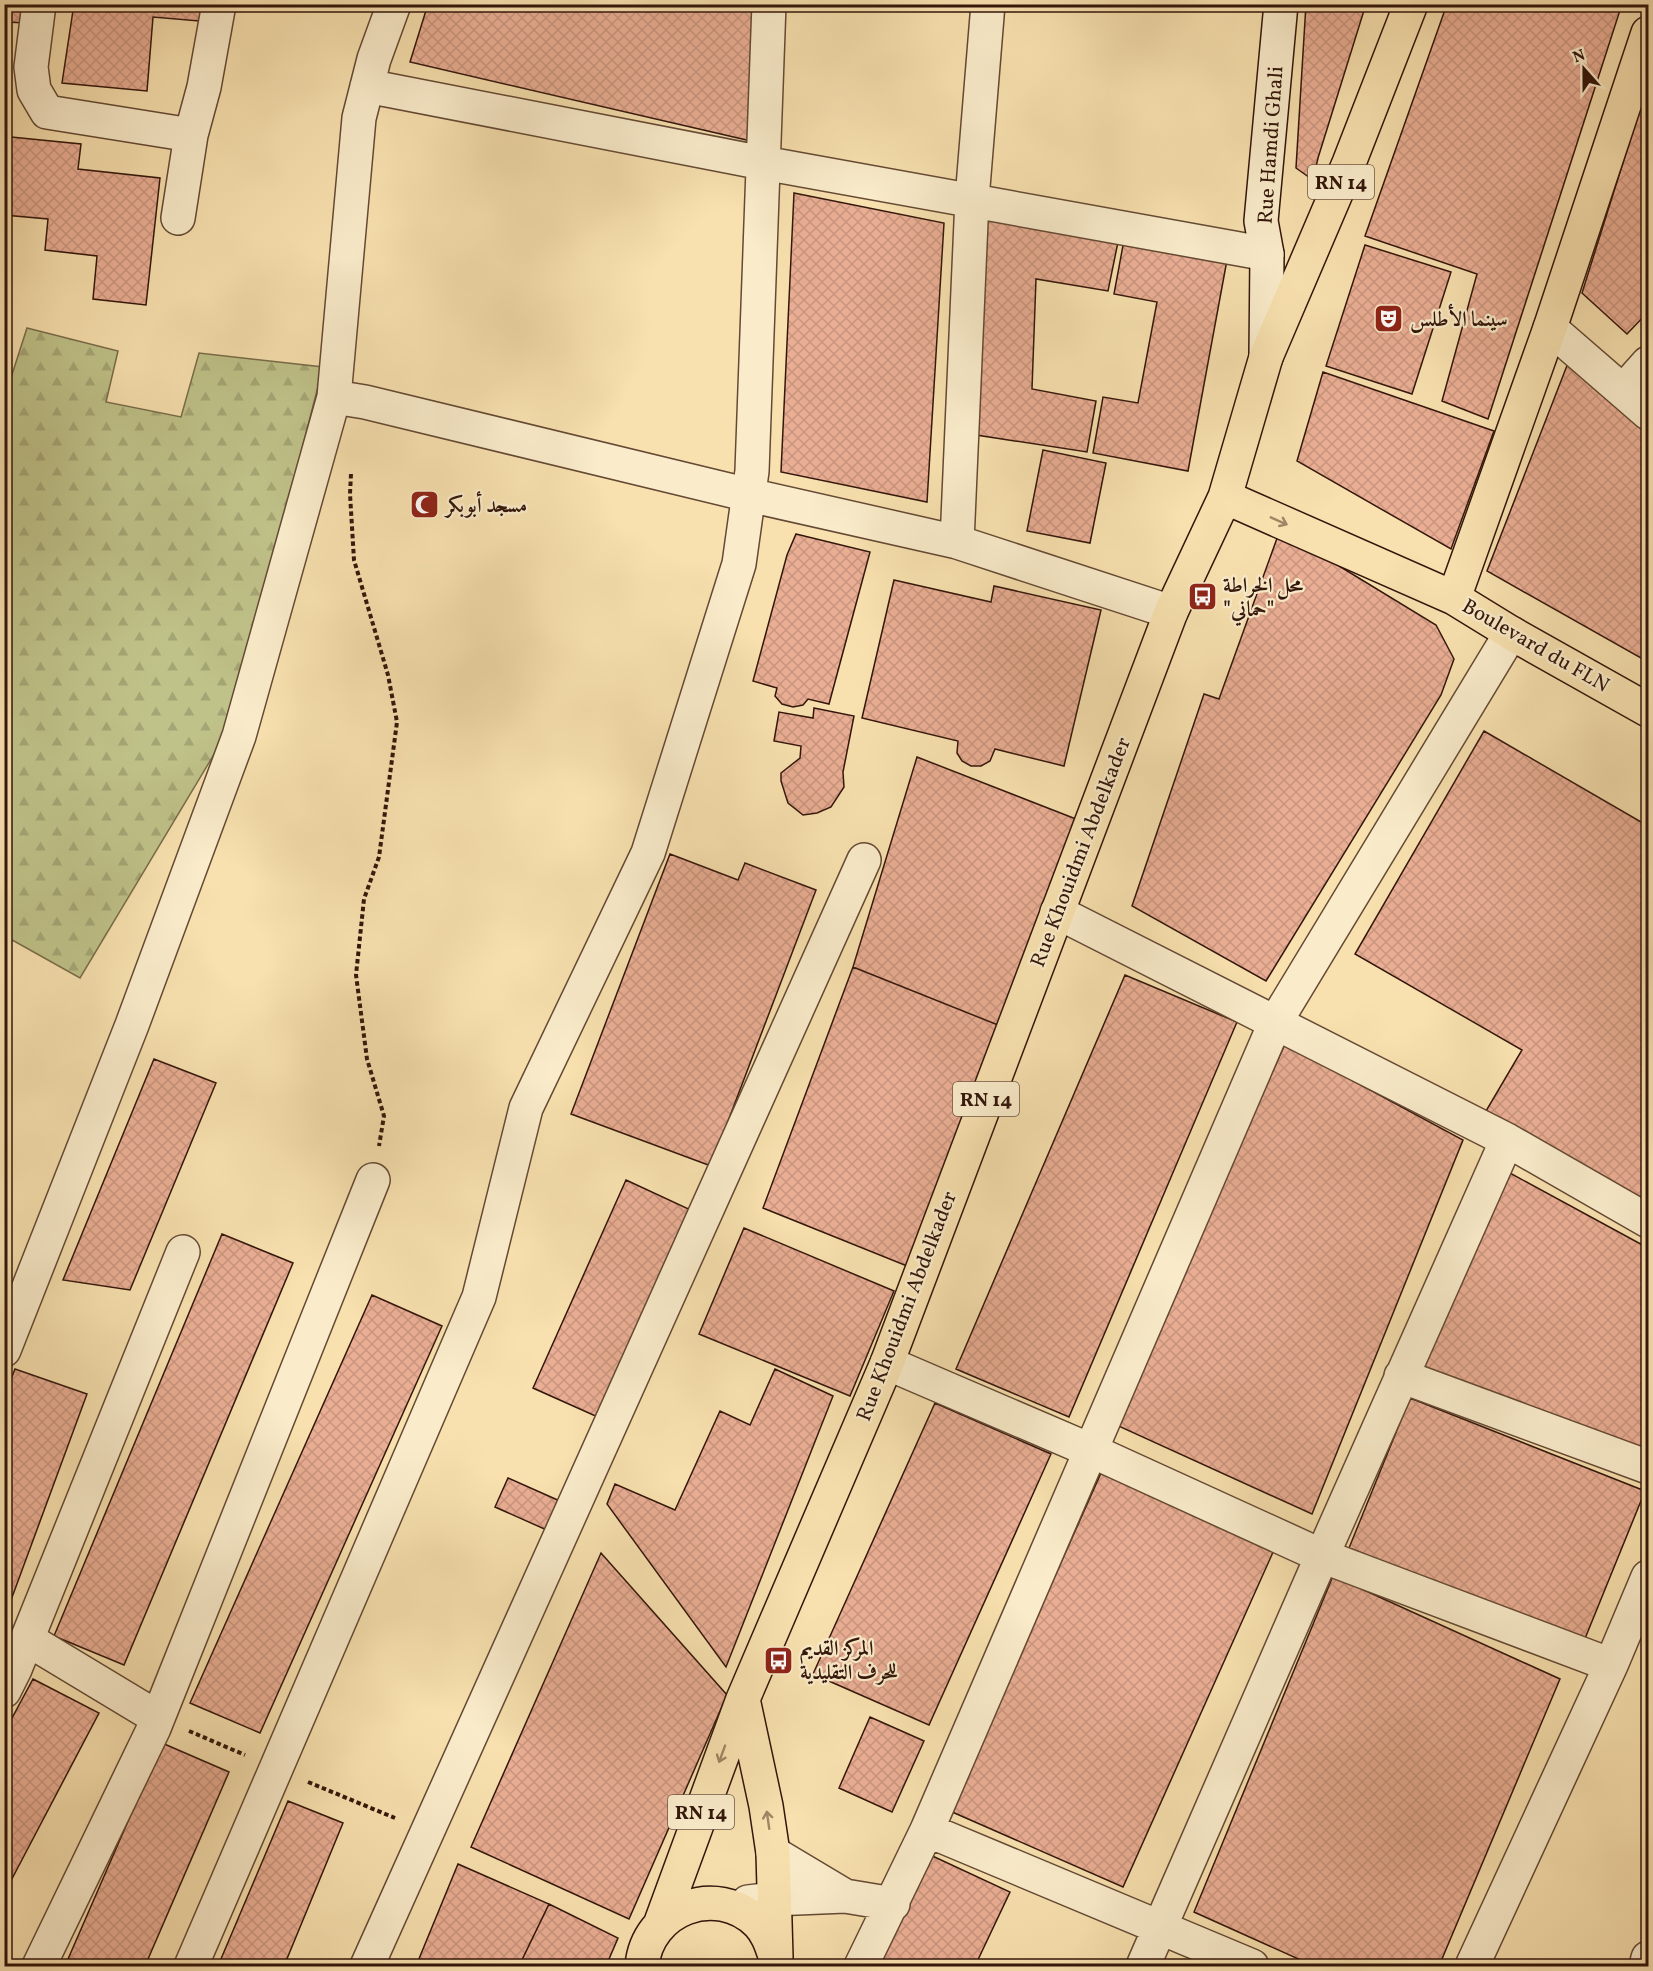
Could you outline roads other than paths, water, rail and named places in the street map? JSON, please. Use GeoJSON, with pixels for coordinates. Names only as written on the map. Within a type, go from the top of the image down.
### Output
{"type":"FeatureCollection","features":[{"type":"Feature","properties":{"kind":"main road","name":"Rue Khouidmi Abdelkader"},"geometry":{"type":"LineString","coordinates":[[743,1699],[887,1363],[1056,912],[1172,612],[1225,497],[1266,357],[1349,163],[1411,4]]}},
{"type":"Feature","properties":{"kind":"main road"},"geometry":{"type":"LineString","coordinates":[[1454,597],[1550,328],[1648,33]]}},
{"type":"Feature","properties":{"kind":"main road","name":"Boulevard du FLN"},"geometry":{"type":"LineString","coordinates":[[1225,497],[1454,597],[1510,633],[1648,710]]}},
{"type":"Feature","properties":{"kind":"main road","name":"RN 14"},"geometry":{"type":"LineString","coordinates":[[743,1699],[766,1806],[773,1852],[776,1962]]}},
{"type":"Feature","properties":{"kind":"main road","name":"RN 14"},"geometry":{"type":"LineString","coordinates":[[660,1925],[743,1699]]}},
{"type":"Feature","properties":{"kind":"main road"},"geometry":{"type":"LineString","coordinates":[[642,1966],[649,1939],[660,1925],[674,1914],[690,1906],[707,1903],[725,1905],[743,1912],[758,1923],[769,1939],[776,1962]]}},
{"type":"Feature","properties":{"kind":"street"},"geometry":{"type":"LineString","coordinates":[[39,4],[31,68],[34,90],[47,112],[191,135]]}},
{"type":"Feature","properties":{"kind":"street"},"geometry":{"type":"LineString","coordinates":[[178,218],[191,135],[204,87],[219,4]]}},
{"type":"Feature","properties":{"kind":"street"},"geometry":{"type":"LineString","coordinates":[[4,1350],[132,1024],[240,736],[334,397],[359,118],[374,59],[394,4]]}},
{"type":"Feature","properties":{"kind":"street"},"geometry":{"type":"LineString","coordinates":[[191,1966],[479,1297],[526,1108],[648,853],[739,564],[752,471],[769,4]]}},
{"type":"Feature","properties":{"kind":"street"},"geometry":{"type":"LineString","coordinates":[[957,543],[972,199],[987,4]]}},
{"type":"Feature","properties":{"kind":"street","name":"Rue Hamdi Ghali"},"geometry":{"type":"LineString","coordinates":[[1266,357],[1267,254],[1261,221],[1281,4]]}},
{"type":"Feature","properties":{"kind":"street"},"geometry":{"type":"LineString","coordinates":[[367,86],[763,163],[1267,254]]}},
{"type":"Feature","properties":{"kind":"street"},"geometry":{"type":"LineString","coordinates":[[1550,328],[1648,413]]}},
{"type":"Feature","properties":{"kind":"street"},"geometry":{"type":"LineString","coordinates":[[1623,391],[1648,363]]}},
{"type":"Feature","properties":{"kind":"street"},"geometry":{"type":"LineString","coordinates":[[334,397],[365,402],[957,543],[1172,612]]}},
{"type":"Feature","properties":{"kind":"street"},"geometry":{"type":"LineString","coordinates":[[861,1966],[927,1830],[1276,1021],[1510,633]]}},
{"type":"Feature","properties":{"kind":"street"},"geometry":{"type":"LineString","coordinates":[[367,1966],[864,860]]}},
{"type":"Feature","properties":{"kind":"street"},"geometry":{"type":"LineString","coordinates":[[1056,912],[1276,1021],[1507,1140],[1648,1221]]}},
{"type":"Feature","properties":{"kind":"street"},"geometry":{"type":"LineString","coordinates":[[1143,1966],[1401,1376],[1507,1140]]}},
{"type":"Feature","properties":{"kind":"street"},"geometry":{"type":"LineString","coordinates":[[39,1966],[158,1718],[373,1180]]}},
{"type":"Feature","properties":{"kind":"street"},"geometry":{"type":"LineString","coordinates":[[4,1691],[183,1252]]}},
{"type":"Feature","properties":{"kind":"street"},"geometry":{"type":"LineString","coordinates":[[887,1363],[1092,1451],[1322,1556],[1611,1665]]}},
{"type":"Feature","properties":{"kind":"street"},"geometry":{"type":"LineString","coordinates":[[1401,1376],[1648,1467]]}},
{"type":"Feature","properties":{"kind":"street"},"geometry":{"type":"LineString","coordinates":[[1472,1966],[1611,1665],[1648,1577]]}},
{"type":"Feature","properties":{"kind":"street"},"geometry":{"type":"LineString","coordinates":[[27,1639],[158,1718]]}},
{"type":"Feature","properties":{"kind":"street"},"geometry":{"type":"LineString","coordinates":[[927,1830],[1252,1966]]}},
{"type":"Feature","properties":{"kind":"street"},"geometry":{"type":"LineString","coordinates":[[773,1852],[845,1896]]}},
{"type":"Feature","properties":{"kind":"street"},"geometry":{"type":"LineString","coordinates":[[725,1905],[773,1899],[845,1896],[892,1904]]}},
{"type":"Feature","properties":{"kind":"street"},"geometry":{"type":"LineString","coordinates":[[1646,1966],[1648,1958]]}},
{"type":"Feature","properties":{"kind":"place","name":"سينما الأطلس"},"geometry":{"type":"Point","coordinates":[1389,319]}},
{"type":"Feature","properties":{"kind":"place","name":"مسجد أبوبكر"},"geometry":{"type":"Point","coordinates":[425,505]}},
{"type":"Feature","properties":{"kind":"place","name":"محل الخراطة \"حماني\""},"geometry":{"type":"Point","coordinates":[1202,597]}},
{"type":"Feature","properties":{"kind":"place","name":"المركز القديم للحرف التقليدية"},"geometry":{"type":"Point","coordinates":[779,1660]}}]}
